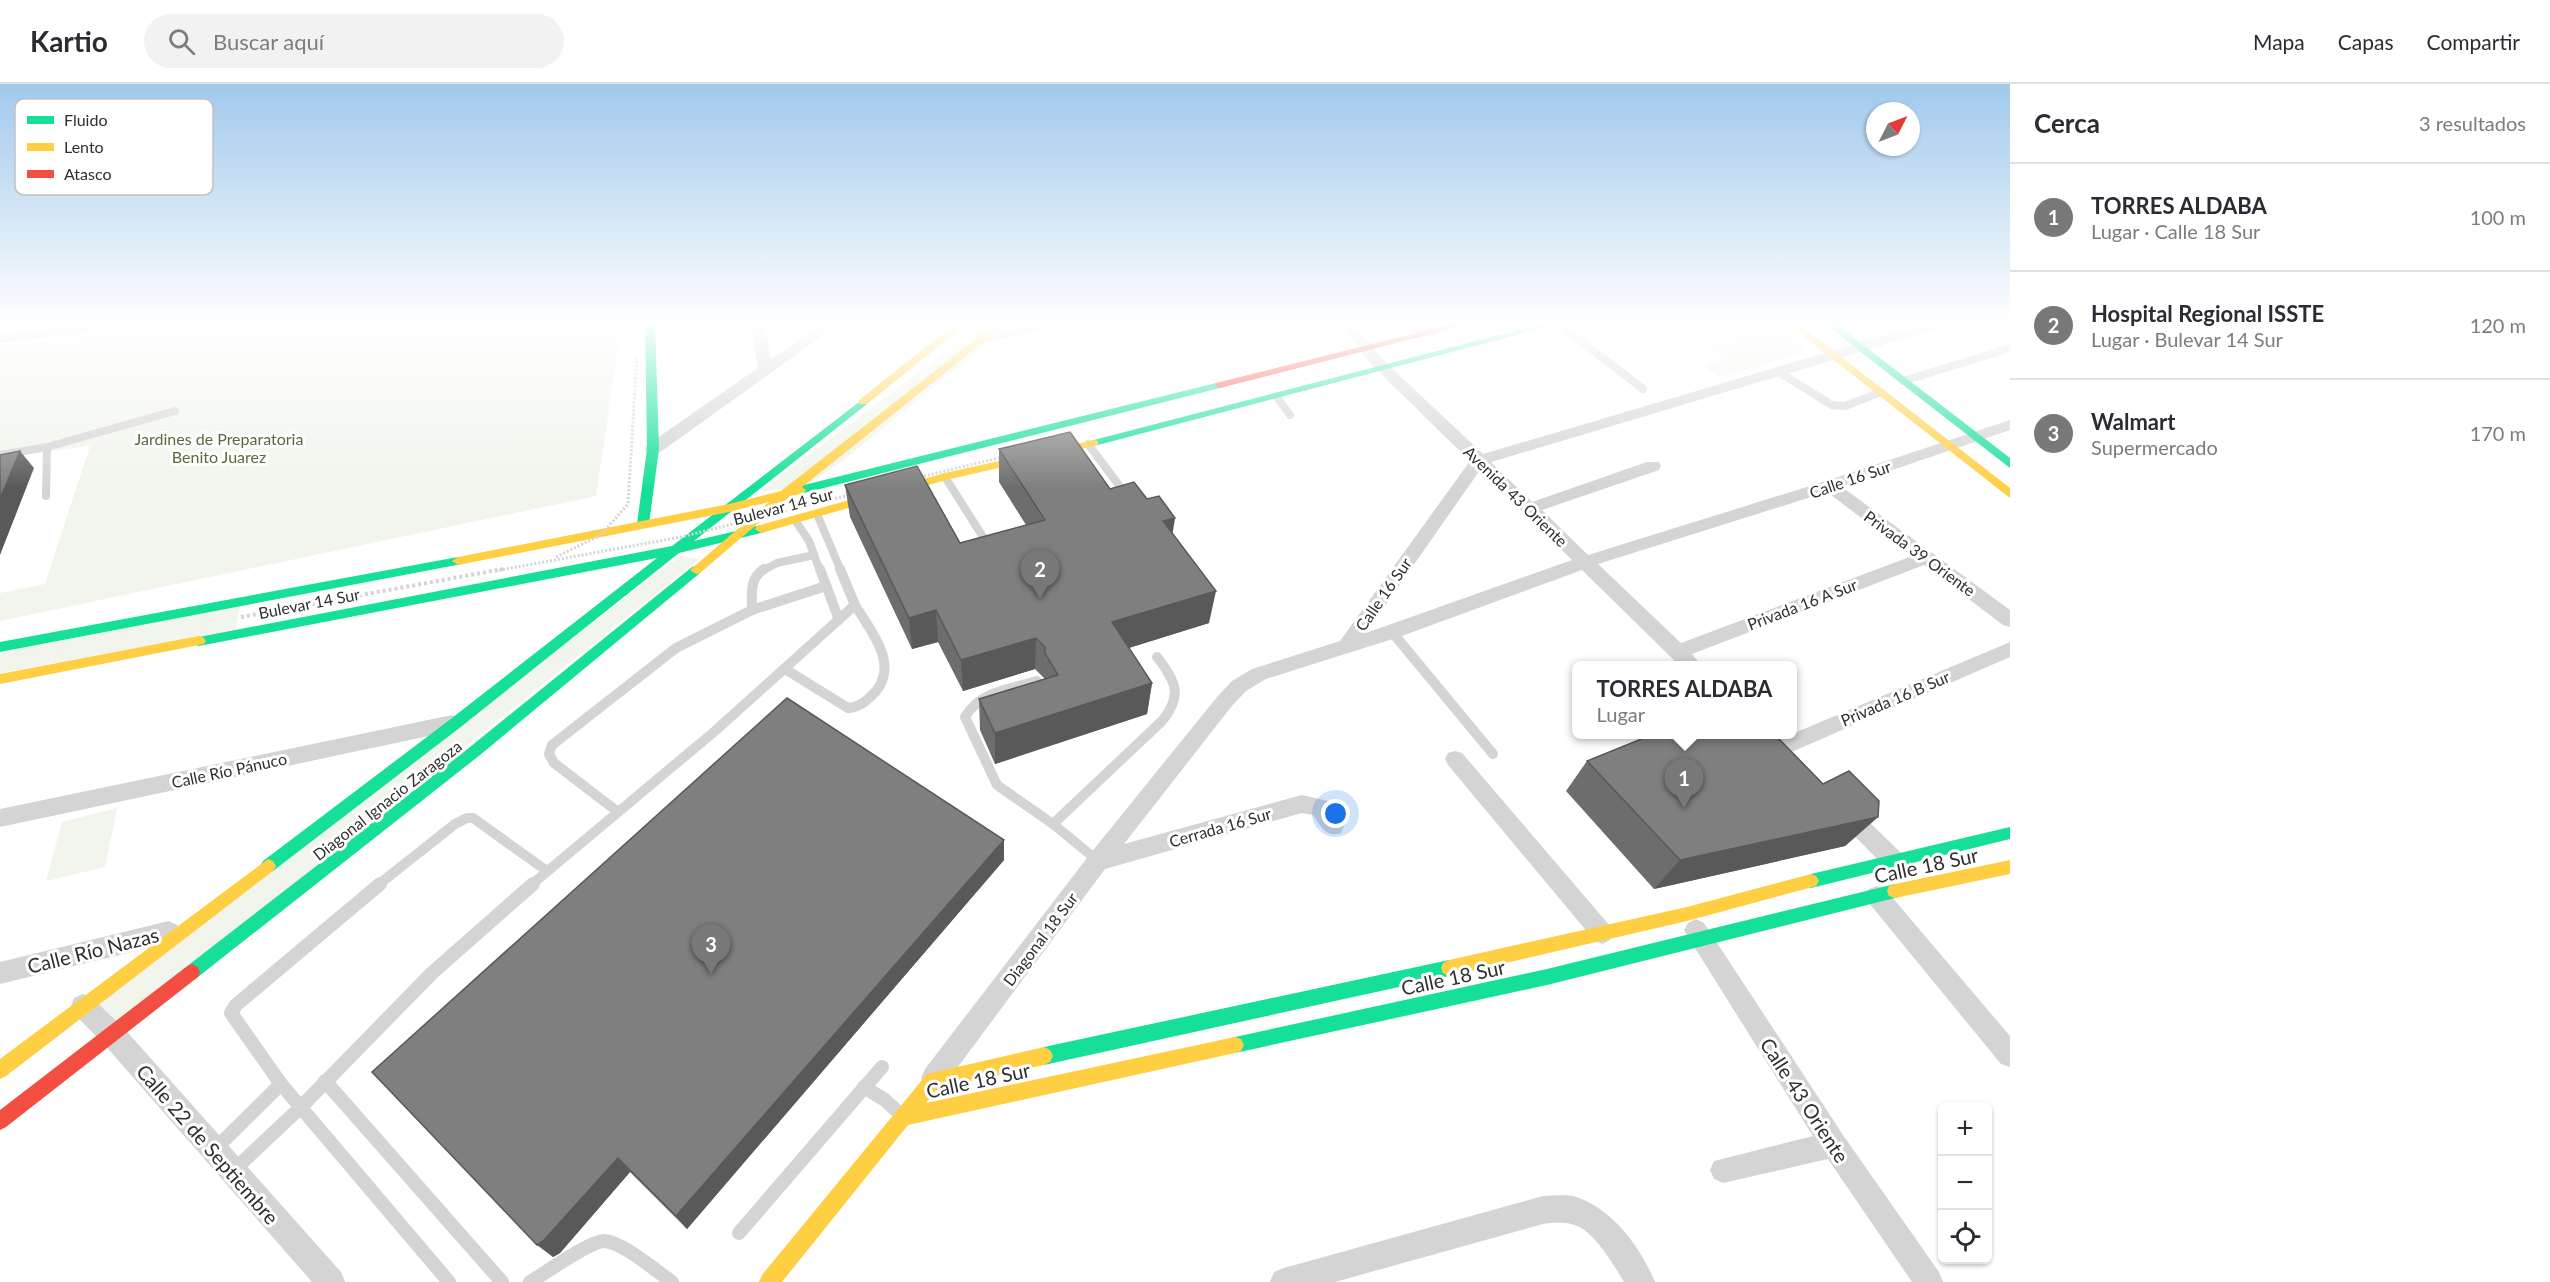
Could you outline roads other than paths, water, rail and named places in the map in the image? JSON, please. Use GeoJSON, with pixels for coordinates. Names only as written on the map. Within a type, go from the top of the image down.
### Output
{"type":"FeatureCollection","features":[{"type":"Feature","properties":{"kind":"main road"},"geometry":{"type":"LineString","coordinates":[[643,524],[653,449],[651,377]]}},
{"type":"Feature","properties":{"kind":"main road","name":"Diagonal Ignacio Zaragoza"},"geometry":{"type":"LineString","coordinates":[[0,1070],[458,722],[895,377]]}},
{"type":"Feature","properties":{"kind":"main road","name":"Diagonal Ignacio Zaragoza"},"geometry":{"type":"LineString","coordinates":[[0,1121],[475,752],[738,536],[785,494],[935,377]]}},
{"type":"Feature","properties":{"kind":"main road","name":"Bulevar 14 Sur"},"geometry":{"type":"LineString","coordinates":[[0,646],[256,601],[729,508],[1254,377]]}},
{"type":"Feature","properties":{"kind":"main road","name":"Bulevar 14 Sur"},"geometry":{"type":"LineString","coordinates":[[0,679],[738,536],[945,477],[1088,444],[1352,377]]}},
{"type":"Feature","properties":{"kind":"main road"},"geometry":{"type":"LineString","coordinates":[[1861,377],[2010,494]]}},
{"type":"Feature","properties":{"kind":"main road"},"geometry":{"type":"LineString","coordinates":[[1898,377],[2010,464]]}},
{"type":"Feature","properties":{"kind":"main road","name":"Calle 18 Sur"},"geometry":{"type":"LineString","coordinates":[[902,1117],[1538,964],[1602,933],[2010,833]]}},
{"type":"Feature","properties":{"kind":"main road","name":"Calle 18 Sur"},"geometry":{"type":"LineString","coordinates":[[933,1080],[1538,964],[1701,939],[1877,896],[2010,867]]}},
{"type":"Feature","properties":{"kind":"main road","name":"Diagonal 18 Sur"},"geometry":{"type":"LineString","coordinates":[[769,1282],[933,1080]]}},
{"type":"Feature","properties":{"kind":"street"},"geometry":{"type":"LineString","coordinates":[[653,449],[756,377]]}},
{"type":"Feature","properties":{"kind":"street","name":"Avenida 43 Oriente"},"geometry":{"type":"LineString","coordinates":[[1391,377],[1688,661]]}},
{"type":"Feature","properties":{"kind":"street"},"geometry":{"type":"LineString","coordinates":[[1478,461],[1757,377]]}},
{"type":"Feature","properties":{"kind":"street","name":"Calle 16 Sur"},"geometry":{"type":"LineString","coordinates":[[1347,646],[1585,562],[1829,486],[2010,425]]}},
{"type":"Feature","properties":{"kind":"street","name":"Calle 16 Sur"},"geometry":{"type":"LineString","coordinates":[[1347,646],[1478,461]]}},
{"type":"Feature","properties":{"kind":"street"},"geometry":{"type":"LineString","coordinates":[[1528,508],[1653,466]]}},
{"type":"Feature","properties":{"kind":"street","name":"Privada 39 Oriente"},"geometry":{"type":"LineString","coordinates":[[1829,486],[2010,620]]}},
{"type":"Feature","properties":{"kind":"street","name":"Privada 16 A Sur"},"geometry":{"type":"LineString","coordinates":[[1678,651],[1926,558]]}},
{"type":"Feature","properties":{"kind":"street","name":"Diagonal 18 Sur"},"geometry":{"type":"LineString","coordinates":[[933,1080],[1098,861],[1239,686],[1259,674],[1347,646]]}},
{"type":"Feature","properties":{"kind":"street","name":"Privada 16 B Sur"},"geometry":{"type":"LineString","coordinates":[[1797,732],[2010,649]]}},
{"type":"Feature","properties":{"kind":"street","name":"Calle Río Pánuco"},"geometry":{"type":"LineString","coordinates":[[0,818],[458,722]]}},
{"type":"Feature","properties":{"kind":"street"},"geometry":{"type":"LineString","coordinates":[[1773,741],[1797,764]]}},
{"type":"Feature","properties":{"kind":"street"},"geometry":{"type":"LineString","coordinates":[[1455,759],[1602,933]]}},
{"type":"Feature","properties":{"kind":"street"},"geometry":{"type":"LineString","coordinates":[[1830,797],[1893,860]]}},
{"type":"Feature","properties":{"kind":"street","name":"Cerrada 16 Sur"},"geometry":{"type":"LineString","coordinates":[[1098,861],[1302,804],[1320,807],[1333,826]]}},
{"type":"Feature","properties":{"kind":"street"},"geometry":{"type":"LineString","coordinates":[[1877,896],[2010,1055]]}},
{"type":"Feature","properties":{"kind":"street","name":"Calle 43 Oriente"},"geometry":{"type":"LineString","coordinates":[[1687,914],[1834,1144],[1929,1282]]}},
{"type":"Feature","properties":{"kind":"street","name":"Calle Río Nazas"},"geometry":{"type":"LineString","coordinates":[[0,973],[187,928]]}},
{"type":"Feature","properties":{"kind":"street","name":"Calle 22 de Septiembre"},"geometry":{"type":"LineString","coordinates":[[83,1006],[112,1034],[331,1282]]}},
{"type":"Feature","properties":{"kind":"street"},"geometry":{"type":"LineString","coordinates":[[1723,1170],[1834,1144]]}},
{"type":"Feature","properties":{"kind":"street"},"geometry":{"type":"LineString","coordinates":[[1284,1282],[1543,1210],[1576,1211],[1609,1234],[1641,1282]]}},
{"type":"Feature","properties":{"kind":"lane"},"geometry":{"type":"LineString","coordinates":[[1628,377],[1643,389]]}},
{"type":"Feature","properties":{"kind":"lane"},"geometry":{"type":"LineString","coordinates":[[1786,377],[1825,402],[1839,406],[1881,392]]}},
{"type":"Feature","properties":{"kind":"lane"},"geometry":{"type":"LineString","coordinates":[[1903,381],[1916,377]]}},
{"type":"Feature","properties":{"kind":"lane"},"geometry":{"type":"LineString","coordinates":[[1276,396],[1290,415]]}},
{"type":"Feature","properties":{"kind":"lane"},"geometry":{"type":"LineString","coordinates":[[0,455],[47,447],[175,411]]}},
{"type":"Feature","properties":{"kind":"lane"},"geometry":{"type":"LineString","coordinates":[[1088,444],[1133,504]]}},
{"type":"Feature","properties":{"kind":"lane"},"geometry":{"type":"LineString","coordinates":[[46,496],[47,447]]}},
{"type":"Feature","properties":{"kind":"lane"},"geometry":{"type":"LineString","coordinates":[[945,477],[996,559]]}},
{"type":"Feature","properties":{"kind":"lane"},"geometry":{"type":"LineString","coordinates":[[785,669],[848,708],[860,705],[881,687],[886,675],[887,660],[855,605],[818,514]]}},
{"type":"Feature","properties":{"kind":"lane"},"geometry":{"type":"LineString","coordinates":[[795,520],[809,541],[839,620]]}},
{"type":"Feature","properties":{"kind":"lane"},"geometry":{"type":"LineString","coordinates":[[752,610],[752,584],[760,571],[779,563],[814,555]]}},
{"type":"Feature","properties":{"kind":"lane"},"geometry":{"type":"LineString","coordinates":[[618,812],[554,763],[549,754],[552,744],[676,648],[752,610],[826,586]]}},
{"type":"Feature","properties":{"kind":"lane"},"geometry":{"type":"LineString","coordinates":[[232,1172],[301,1107],[432,973],[547,871],[785,669],[855,605]]}},
{"type":"Feature","properties":{"kind":"lane"},"geometry":{"type":"LineString","coordinates":[[1392,632],[1493,754]]}},
{"type":"Feature","properties":{"kind":"lane"},"geometry":{"type":"LineString","coordinates":[[1053,824],[1162,721],[1174,705],[1175,686],[1167,669],[1157,657]]}},
{"type":"Feature","properties":{"kind":"lane"},"geometry":{"type":"LineString","coordinates":[[1037,681],[981,698],[969,707],[965,717],[997,785],[1053,824],[1098,861]]}},
{"type":"Feature","properties":{"kind":"lane"},"geometry":{"type":"LineString","coordinates":[[449,1282],[281,1084],[231,1013],[236,1005],[413,856],[466,818],[472,818],[547,871]]}},
{"type":"Feature","properties":{"kind":"lane"},"geometry":{"type":"LineString","coordinates":[[739,1233],[882,1067]]}},
{"type":"Feature","properties":{"kind":"lane"},"geometry":{"type":"LineString","coordinates":[[325,1081],[502,1282]]}},
{"type":"Feature","properties":{"kind":"lane"},"geometry":{"type":"LineString","coordinates":[[213,1151],[281,1084]]}},
{"type":"Feature","properties":{"kind":"lane"},"geometry":{"type":"LineString","coordinates":[[864,1087],[885,1101],[902,1117]]}},
{"type":"Feature","properties":{"kind":"lane"},"geometry":{"type":"LineString","coordinates":[[530,1282],[582,1250],[602,1241],[617,1245],[672,1282]]}},
{"type":"Feature","properties":{"kind":"place","name":"Hospital Regional ISSTE"},"geometry":{"type":"Point","coordinates":[1040,599]}},
{"type":"Feature","properties":{"kind":"place","name":"TORRES ALDABA"},"geometry":{"type":"Point","coordinates":[1684,808]}},
{"type":"Feature","properties":{"kind":"place","name":"Walmart"},"geometry":{"type":"Point","coordinates":[711,974]}},
{"type":"Feature","properties":{"kind":"park label","name":"Jardines de Preparatoria Benito Juarez"},"geometry":{"type":"Point","coordinates":[219,447]}}]}
